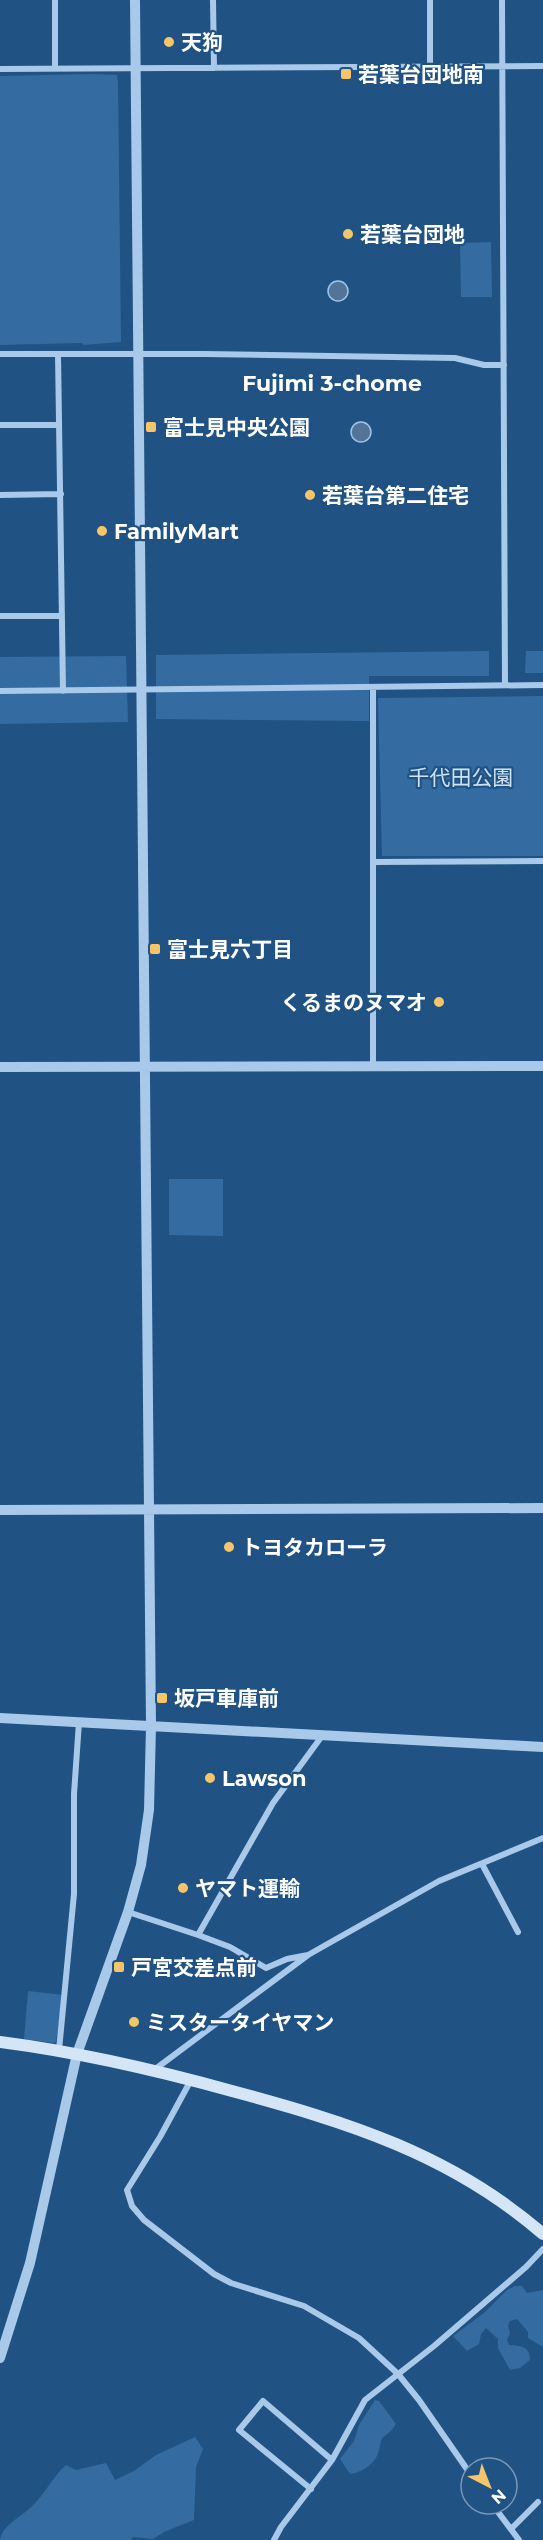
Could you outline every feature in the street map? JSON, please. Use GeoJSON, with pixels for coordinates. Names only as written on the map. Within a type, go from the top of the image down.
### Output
{"type":"FeatureCollection","features":[{"type":"Feature","properties":{"kind":"main road"},"geometry":{"type":"LineString","coordinates":[[0,2042],[59,2050],[192,2080],[302,2110],[387,2138],[451,2168],[511,2208],[543,2234]]}},
{"type":"Feature","properties":{"kind":"street"},"geometry":{"type":"LineString","coordinates":[[55,0],[55,68]]}},
{"type":"Feature","properties":{"kind":"street"},"geometry":{"type":"LineString","coordinates":[[0,2358],[30,2263],[77,2054],[128,1912],[141,1865],[147,1830],[151,1779],[135,0]]}},
{"type":"Feature","properties":{"kind":"street"},"geometry":{"type":"LineString","coordinates":[[213,0],[214,68]]}},
{"type":"Feature","properties":{"kind":"street"},"geometry":{"type":"LineString","coordinates":[[430,0],[430,66]]}},
{"type":"Feature","properties":{"kind":"street"},"geometry":{"type":"LineString","coordinates":[[502,0],[505,685]]}},
{"type":"Feature","properties":{"kind":"street"},"geometry":{"type":"LineString","coordinates":[[0,69],[543,66]]}},
{"type":"Feature","properties":{"kind":"street"},"geometry":{"type":"LineString","coordinates":[[0,354],[138,353],[455,358],[484,365],[504,365]]}},
{"type":"Feature","properties":{"kind":"street"},"geometry":{"type":"LineString","coordinates":[[58,354],[63,691]]}},
{"type":"Feature","properties":{"kind":"street"},"geometry":{"type":"LineString","coordinates":[[0,425],[59,424]]}},
{"type":"Feature","properties":{"kind":"street"},"geometry":{"type":"LineString","coordinates":[[0,495],[61,494]]}},
{"type":"Feature","properties":{"kind":"street"},"geometry":{"type":"LineString","coordinates":[[0,616],[61,616]]}},
{"type":"Feature","properties":{"kind":"street"},"geometry":{"type":"LineString","coordinates":[[0,691],[543,685]]}},
{"type":"Feature","properties":{"kind":"street"},"geometry":{"type":"LineString","coordinates":[[373,687],[373,1066]]}},
{"type":"Feature","properties":{"kind":"street"},"geometry":{"type":"LineString","coordinates":[[374,862],[543,861]]}},
{"type":"Feature","properties":{"kind":"street"},"geometry":{"type":"LineString","coordinates":[[0,1067],[543,1066]]}},
{"type":"Feature","properties":{"kind":"street"},"geometry":{"type":"LineString","coordinates":[[0,1510],[543,1508]]}},
{"type":"Feature","properties":{"kind":"street"},"geometry":{"type":"LineString","coordinates":[[0,1718],[541,1748]]}},
{"type":"Feature","properties":{"kind":"street"},"geometry":{"type":"LineString","coordinates":[[59,2050],[74,1894],[74,1794],[79,1722]]}},
{"type":"Feature","properties":{"kind":"street"},"geometry":{"type":"LineString","coordinates":[[198,1935],[273,1803],[322,1736]]}},
{"type":"Feature","properties":{"kind":"street"},"geometry":{"type":"LineString","coordinates":[[153,2071],[308,1955],[439,1881],[543,1838]]}},
{"type":"Feature","properties":{"kind":"street"},"geometry":{"type":"LineString","coordinates":[[482,1864],[518,1932]]}},
{"type":"Feature","properties":{"kind":"street"},"geometry":{"type":"LineString","coordinates":[[128,1912],[230,1947],[266,1968],[287,1959],[308,1955]]}},
{"type":"Feature","properties":{"kind":"street"},"geometry":{"type":"LineString","coordinates":[[192,2080],[127,2190],[132,2206],[144,2220],[214,2274],[231,2283],[304,2306],[359,2338],[398,2374],[459,2458]]}},
{"type":"Feature","properties":{"kind":"street"},"geometry":{"type":"LineString","coordinates":[[274,2540],[281,2527],[332,2460],[365,2400],[513,2278],[543,2249]]}},
{"type":"Feature","properties":{"kind":"street"},"geometry":{"type":"LineString","coordinates":[[311,2489],[239,2430],[263,2401],[332,2460]]}},
{"type":"Feature","properties":{"kind":"street"},"geometry":{"type":"LineString","coordinates":[[511,2529],[538,2502]]}},
{"type":"Feature","properties":{"kind":"street"},"geometry":{"type":"LineString","coordinates":[[501,2516],[519,2540]]}},
{"type":"Feature","properties":{"kind":"green space"},"geometry":{"type":"Polygon","coordinates":[[[117,75],[118,83],[121,342],[84,345],[82,343],[0,345],[0,76],[117,75]]]}},
{"type":"Feature","properties":{"kind":"green space"},"geometry":{"type":"Polygon","coordinates":[[[491,242],[492,297],[461,297],[460,243],[491,242]]]}},
{"type":"Feature","properties":{"kind":"green space"},"geometry":{"type":"Polygon","coordinates":[[[489,651],[489,676],[369,676],[369,721],[156,719],[156,655],[489,651]]]}},
{"type":"Feature","properties":{"kind":"green space"},"geometry":{"type":"Polygon","coordinates":[[[526,651],[543,651],[543,673],[525,673],[526,651]]]}},
{"type":"Feature","properties":{"kind":"green space"},"geometry":{"type":"Polygon","coordinates":[[[126,656],[128,722],[0,724],[0,657],[126,656]]]}},
{"type":"Feature","properties":{"kind":"green space","name":"千代田公園"},"geometry":{"type":"Polygon","coordinates":[[[543,696],[543,856],[382,856],[378,698],[543,696]]]}},
{"type":"Feature","properties":{"kind":"green space"},"geometry":{"type":"Polygon","coordinates":[[[169,1179],[223,1179],[223,1236],[169,1235],[169,1179]]]}},
{"type":"Feature","properties":{"kind":"green space"},"geometry":{"type":"Polygon","coordinates":[[[28,1991],[63,1995],[56,2042],[24,2039],[28,1991]]]}},
{"type":"Feature","properties":{"kind":"green space"},"geometry":{"type":"Polygon","coordinates":[[[515,2286],[522,2286],[527,2293],[543,2290],[543,2347],[528,2338],[528,2332],[517,2319],[510,2321],[508,2326],[510,2333],[507,2340],[509,2345],[527,2349],[530,2360],[520,2368],[510,2370],[498,2348],[498,2339],[486,2328],[481,2334],[479,2344],[467,2351],[453,2336],[484,2313],[507,2290],[515,2286]]]}},
{"type":"Feature","properties":{"kind":"green space"},"geometry":{"type":"Polygon","coordinates":[[[375,2400],[379,2401],[396,2424],[382,2438],[374,2461],[363,2470],[350,2474],[340,2459],[354,2441],[359,2425],[375,2400]]]}},
{"type":"Feature","properties":{"kind":"green space"},"geometry":{"type":"Polygon","coordinates":[[[195,2437],[203,2449],[196,2467],[194,2520],[153,2539],[133,2537],[131,2540],[0,2540],[5,2529],[32,2506],[66,2465],[76,2470],[106,2463],[115,2480],[134,2471],[156,2455],[195,2437]]]}},
{"type":"Feature","properties":{"kind":"shaded area"},"geometry":{"type":"Polygon","coordinates":[[[338,281],[345,284],[348,291],[345,298],[338,301],[331,298],[328,291],[331,284],[338,281]]]}},
{"type":"Feature","properties":{"kind":"shaded area"},"geometry":{"type":"Polygon","coordinates":[[[361,422],[368,425],[371,432],[368,439],[361,442],[354,439],[351,432],[354,425],[361,422]]]}},
{"type":"Feature","properties":{"kind":"place","name":"天狗"},"geometry":{"type":"Point","coordinates":[169,42]}},
{"type":"Feature","properties":{"kind":"place","name":"若葉台団地南"},"geometry":{"type":"Point","coordinates":[346,74]}},
{"type":"Feature","properties":{"kind":"place","name":"若葉台団地"},"geometry":{"type":"Point","coordinates":[348,234]}},
{"type":"Feature","properties":{"kind":"place","name":"富士見中央公園"},"geometry":{"type":"Point","coordinates":[151,427]}},
{"type":"Feature","properties":{"kind":"place","name":"若葉台第二住宅"},"geometry":{"type":"Point","coordinates":[310,495]}},
{"type":"Feature","properties":{"kind":"place","name":"FamilyMart"},"geometry":{"type":"Point","coordinates":[102,531]}},
{"type":"Feature","properties":{"kind":"place","name":"富士見六丁目"},"geometry":{"type":"Point","coordinates":[155,949]}},
{"type":"Feature","properties":{"kind":"place","name":"くるまのヌマオ"},"geometry":{"type":"Point","coordinates":[439,1002]}},
{"type":"Feature","properties":{"kind":"place","name":"トヨタカローラ"},"geometry":{"type":"Point","coordinates":[229,1547]}},
{"type":"Feature","properties":{"kind":"place","name":"坂戸車庫前"},"geometry":{"type":"Point","coordinates":[162,1698]}},
{"type":"Feature","properties":{"kind":"place","name":"Lawson"},"geometry":{"type":"Point","coordinates":[210,1778]}},
{"type":"Feature","properties":{"kind":"place","name":"ヤマト運輸"},"geometry":{"type":"Point","coordinates":[183,1888]}},
{"type":"Feature","properties":{"kind":"place","name":"戸宮交差点前"},"geometry":{"type":"Point","coordinates":[119,1967]}},
{"type":"Feature","properties":{"kind":"place","name":"ミスタータイヤマン"},"geometry":{"type":"Point","coordinates":[134,2022]}},
{"type":"Feature","properties":{"kind":"district","name":"Fujimi 3-chome"},"geometry":{"type":"Point","coordinates":[332,383]}}]}
